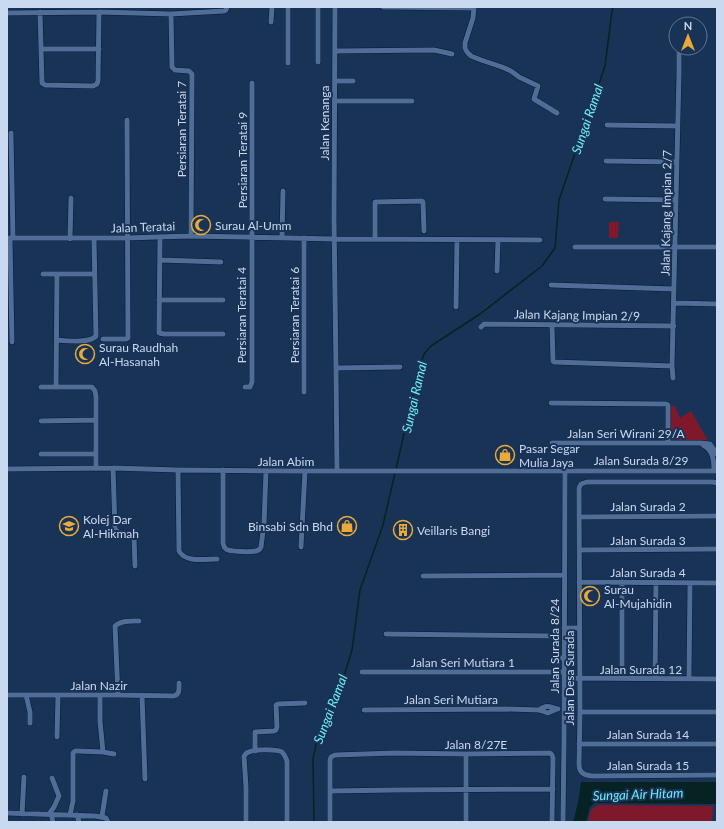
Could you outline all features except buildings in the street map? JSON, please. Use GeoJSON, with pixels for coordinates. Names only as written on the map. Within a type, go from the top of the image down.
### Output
{"type":"FeatureCollection","features":[{"type":"Feature","properties":{"kind":"street"},"geometry":{"type":"LineString","coordinates":[[169,7],[170,14]]}},
{"type":"Feature","properties":{"kind":"street"},"geometry":{"type":"LineString","coordinates":[[7,13],[64,10],[170,14],[205,10],[224,11],[228,7]]}},
{"type":"Feature","properties":{"kind":"street"},"geometry":{"type":"LineString","coordinates":[[271,22],[272,7]]}},
{"type":"Feature","properties":{"kind":"street"},"geometry":{"type":"LineString","coordinates":[[288,7],[288,63]]}},
{"type":"Feature","properties":{"kind":"street"},"geometry":{"type":"LineString","coordinates":[[318,7],[318,62]]}},
{"type":"Feature","properties":{"kind":"street","name":"Jalan Kenanga"},"geometry":{"type":"LineString","coordinates":[[336,7],[334,239],[337,470]]}},
{"type":"Feature","properties":{"kind":"street"},"geometry":{"type":"LineString","coordinates":[[383,7],[474,7],[465,43],[467,52],[471,56],[512,71],[519,77],[538,86],[534,100],[556,112]]}},
{"type":"Feature","properties":{"kind":"street"},"geometry":{"type":"LineString","coordinates":[[40,12],[41,82],[45,85],[93,86],[97,84],[98,81],[99,12]]}},
{"type":"Feature","properties":{"kind":"street","name":"Persiaran Teratai 7"},"geometry":{"type":"LineString","coordinates":[[170,14],[172,67],[175,70],[189,71],[192,74],[191,236]]}},
{"type":"Feature","properties":{"kind":"street"},"geometry":{"type":"LineString","coordinates":[[41,49],[99,49]]}},
{"type":"Feature","properties":{"kind":"street"},"geometry":{"type":"LineString","coordinates":[[335,51],[434,50],[452,54]]}},
{"type":"Feature","properties":{"kind":"street","name":"Jalan Kajang Impian 2/7"},"geometry":{"type":"LineString","coordinates":[[673,378],[672,366],[680,56]]}},
{"type":"Feature","properties":{"kind":"street"},"geometry":{"type":"LineString","coordinates":[[335,81],[353,81]]}},
{"type":"Feature","properties":{"kind":"street","name":"Persiaran Teratai 9"},"geometry":{"type":"LineString","coordinates":[[251,238],[252,83]]}},
{"type":"Feature","properties":{"kind":"street"},"geometry":{"type":"LineString","coordinates":[[334,101],[412,101]]}},
{"type":"Feature","properties":{"kind":"street"},"geometry":{"type":"LineString","coordinates":[[103,339],[128,338],[127,120]]}},
{"type":"Feature","properties":{"kind":"street"},"geometry":{"type":"LineString","coordinates":[[607,125],[678,126]]}},
{"type":"Feature","properties":{"kind":"street"},"geometry":{"type":"LineString","coordinates":[[11,133],[10,238],[12,342]]}},
{"type":"Feature","properties":{"kind":"street"},"geometry":{"type":"LineString","coordinates":[[606,161],[677,162]]}},
{"type":"Feature","properties":{"kind":"street"},"geometry":{"type":"LineString","coordinates":[[282,238],[283,191]]}},
{"type":"Feature","properties":{"kind":"street"},"geometry":{"type":"LineString","coordinates":[[70,238],[71,198]]}},
{"type":"Feature","properties":{"kind":"street"},"geometry":{"type":"LineString","coordinates":[[605,199],[676,200]]}},
{"type":"Feature","properties":{"kind":"street"},"geometry":{"type":"LineString","coordinates":[[375,239],[375,202],[422,200],[424,231]]}},
{"type":"Feature","properties":{"kind":"street"},"geometry":{"type":"LineString","coordinates":[[160,236],[159,332],[164,334],[223,334]]}},
{"type":"Feature","properties":{"kind":"street","name":"Jalan Teratai"},"geometry":{"type":"LineString","coordinates":[[10,238],[94,239],[191,236],[334,239],[540,240]]}},
{"type":"Feature","properties":{"kind":"street","name":"Persiaran Teratai 4"},"geometry":{"type":"LineString","coordinates":[[245,387],[250,386],[252,382],[251,238]]}},
{"type":"Feature","properties":{"kind":"street","name":"Persiaran Teratai 6"},"geometry":{"type":"LineString","coordinates":[[304,238],[304,392]]}},
{"type":"Feature","properties":{"kind":"street"},"geometry":{"type":"LineString","coordinates":[[57,340],[82,341],[92,339],[96,336],[94,239]]}},
{"type":"Feature","properties":{"kind":"street"},"geometry":{"type":"LineString","coordinates":[[456,307],[457,240]]}},
{"type":"Feature","properties":{"kind":"street"},"geometry":{"type":"LineString","coordinates":[[497,271],[498,240]]}},
{"type":"Feature","properties":{"kind":"street"},"geometry":{"type":"LineString","coordinates":[[575,247],[717,247]]}},
{"type":"Feature","properties":{"kind":"street"},"geometry":{"type":"LineString","coordinates":[[160,260],[221,262]]}},
{"type":"Feature","properties":{"kind":"street"},"geometry":{"type":"LineString","coordinates":[[43,274],[94,274]]}},
{"type":"Feature","properties":{"kind":"street"},"geometry":{"type":"LineString","coordinates":[[56,387],[57,274]]}},
{"type":"Feature","properties":{"kind":"street"},"geometry":{"type":"LineString","coordinates":[[551,285],[674,289]]}},
{"type":"Feature","properties":{"kind":"street"},"geometry":{"type":"LineString","coordinates":[[159,300],[223,300]]}},
{"type":"Feature","properties":{"kind":"street"},"geometry":{"type":"LineString","coordinates":[[674,304],[717,304]]}},
{"type":"Feature","properties":{"kind":"street","name":"Jalan Kajang Impian 2/9"},"geometry":{"type":"LineString","coordinates":[[481,327],[484,324],[674,326]]}},
{"type":"Feature","properties":{"kind":"street"},"geometry":{"type":"LineString","coordinates":[[552,324],[554,362],[672,366]]}},
{"type":"Feature","properties":{"kind":"street"},"geometry":{"type":"LineString","coordinates":[[336,368],[400,367]]}},
{"type":"Feature","properties":{"kind":"street"},"geometry":{"type":"LineString","coordinates":[[41,387],[92,387],[95,391],[96,468]]}},
{"type":"Feature","properties":{"kind":"street"},"geometry":{"type":"LineString","coordinates":[[551,403],[663,403],[668,405],[668,443]]}},
{"type":"Feature","properties":{"kind":"street"},"geometry":{"type":"LineString","coordinates":[[41,420],[96,420]]}},
{"type":"Feature","properties":{"kind":"street","name":"Jalan Seri Wirani 29/A"},"geometry":{"type":"LineString","coordinates":[[552,443],[700,443]]}},
{"type":"Feature","properties":{"kind":"street"},"geometry":{"type":"LineString","coordinates":[[700,443],[710,444],[717,454]]}},
{"type":"Feature","properties":{"kind":"street"},"geometry":{"type":"LineString","coordinates":[[700,443],[708,447],[712,454],[715,471]]}},
{"type":"Feature","properties":{"kind":"street"},"geometry":{"type":"LineString","coordinates":[[41,454],[96,454]]}},
{"type":"Feature","properties":{"kind":"street"},"geometry":{"type":"LineString","coordinates":[[113,468],[115,529],[118,532],[131,534],[134,537],[135,566]]}},
{"type":"Feature","properties":{"kind":"street","name":"Jalan Abim"},"geometry":{"type":"LineString","coordinates":[[7,469],[113,468],[266,471],[564,470]]}},
{"type":"Feature","properties":{"kind":"street"},"geometry":{"type":"LineString","coordinates":[[178,470],[179,551],[184,558],[217,559]]}},
{"type":"Feature","properties":{"kind":"street"},"geometry":{"type":"LineString","coordinates":[[223,470],[223,543],[226,550],[233,551],[256,551],[261,547],[264,524],[266,471]]}},
{"type":"Feature","properties":{"kind":"street","name":"Jalan Surada 8/29"},"geometry":{"type":"LineString","coordinates":[[564,470],[715,471]]}},
{"type":"Feature","properties":{"kind":"street","name":"Jalan Surada 8/24"},"geometry":{"type":"LineString","coordinates":[[563,822],[564,470]]}},
{"type":"Feature","properties":{"kind":"street"},"geometry":{"type":"LineString","coordinates":[[301,547],[305,471]]}},
{"type":"Feature","properties":{"kind":"street","name":"Jalan Desa Surada"},"geometry":{"type":"LineString","coordinates":[[580,772],[579,488],[581,484],[587,482],[717,483]]}},
{"type":"Feature","properties":{"kind":"street","name":"Jalan Surada 2"},"geometry":{"type":"LineString","coordinates":[[579,517],[717,516]]}},
{"type":"Feature","properties":{"kind":"street","name":"Jalan Surada 3"},"geometry":{"type":"LineString","coordinates":[[579,550],[717,549]]}},
{"type":"Feature","properties":{"kind":"street"},"geometry":{"type":"LineString","coordinates":[[423,576],[564,575]]}},
{"type":"Feature","properties":{"kind":"street","name":"Jalan Surada 4"},"geometry":{"type":"LineString","coordinates":[[579,582],[717,583]]}},
{"type":"Feature","properties":{"kind":"street"},"geometry":{"type":"LineString","coordinates":[[622,582],[622,678]]}},
{"type":"Feature","properties":{"kind":"street"},"geometry":{"type":"LineString","coordinates":[[655,679],[656,582]]}},
{"type":"Feature","properties":{"kind":"street"},"geometry":{"type":"LineString","coordinates":[[689,679],[690,583]]}},
{"type":"Feature","properties":{"kind":"street"},"geometry":{"type":"LineString","coordinates":[[118,695],[115,626],[122,622],[139,621]]}},
{"type":"Feature","properties":{"kind":"street"},"geometry":{"type":"LineString","coordinates":[[564,628],[579,628]]}},
{"type":"Feature","properties":{"kind":"street"},"geometry":{"type":"LineString","coordinates":[[386,634],[558,636],[558,658],[564,658]]}},
{"type":"Feature","properties":{"kind":"street","name":"Jalan Seri Mutiara 1"},"geometry":{"type":"LineString","coordinates":[[362,672],[564,672]]}},
{"type":"Feature","properties":{"kind":"street","name":"Jalan Surada 12"},"geometry":{"type":"LineString","coordinates":[[564,678],[717,679]]}},
{"type":"Feature","properties":{"kind":"street","name":"Jalan Nazir"},"geometry":{"type":"LineString","coordinates":[[7,695],[174,696],[179,691],[179,683]]}},
{"type":"Feature","properties":{"kind":"street"},"geometry":{"type":"LineString","coordinates":[[26,695],[30,712],[30,723]]}},
{"type":"Feature","properties":{"kind":"street"},"geometry":{"type":"LineString","coordinates":[[57,737],[58,695]]}},
{"type":"Feature","properties":{"kind":"street"},"geometry":{"type":"LineString","coordinates":[[100,695],[100,720],[103,752]]}},
{"type":"Feature","properties":{"kind":"street"},"geometry":{"type":"LineString","coordinates":[[142,696],[145,779]]}},
{"type":"Feature","properties":{"kind":"street"},"geometry":{"type":"LineString","coordinates":[[255,750],[255,732],[276,730],[276,705],[305,703]]}},
{"type":"Feature","properties":{"kind":"street","name":"Jalan Seri Mutiara"},"geometry":{"type":"LineString","coordinates":[[364,710],[538,710],[548,706],[557,709],[564,708]]}},
{"type":"Feature","properties":{"kind":"street"},"geometry":{"type":"LineString","coordinates":[[580,712],[717,712]]}},
{"type":"Feature","properties":{"kind":"street","name":"Jalan Surada 14"},"geometry":{"type":"LineString","coordinates":[[579,744],[717,744]]}},
{"type":"Feature","properties":{"kind":"street"},"geometry":{"type":"LineString","coordinates":[[246,822],[244,756],[248,752],[255,750],[278,751],[284,754],[287,761],[287,822]]}},
{"type":"Feature","properties":{"kind":"street"},"geometry":{"type":"LineString","coordinates":[[70,815],[72,801],[73,753],[78,751],[114,754]]}},
{"type":"Feature","properties":{"kind":"street","name":"Jalan 8/27E"},"geometry":{"type":"LineString","coordinates":[[330,791],[330,760],[331,757],[340,755],[395,753],[550,753],[553,758],[552,822]]}},
{"type":"Feature","properties":{"kind":"street"},"geometry":{"type":"LineString","coordinates":[[466,754],[466,822]]}},
{"type":"Feature","properties":{"kind":"street","name":"Jalan Surada 15"},"geometry":{"type":"LineString","coordinates":[[580,772],[592,776],[717,775]]}},
{"type":"Feature","properties":{"kind":"street"},"geometry":{"type":"LineString","coordinates":[[22,814],[24,778]]}},
{"type":"Feature","properties":{"kind":"street"},"geometry":{"type":"LineString","coordinates":[[50,814],[59,796],[52,778]]}},
{"type":"Feature","properties":{"kind":"street"},"geometry":{"type":"LineString","coordinates":[[330,822],[330,791],[553,789]]}},
{"type":"Feature","properties":{"kind":"street"},"geometry":{"type":"LineString","coordinates":[[102,816],[106,791]]}},
{"type":"Feature","properties":{"kind":"street"},"geometry":{"type":"LineString","coordinates":[[7,813],[102,816],[106,818],[108,822]]}},
{"type":"Feature","properties":{"kind":"street"},"geometry":{"type":"LineString","coordinates":[[50,814],[53,822]]}},
{"type":"Feature","properties":{"kind":"street"},"geometry":{"type":"LineString","coordinates":[[78,815],[79,822]]}},
{"type":"Feature","properties":{"kind":"shaded area"},"geometry":{"type":"Polygon","coordinates":[[[609,222],[619,222],[618,238],[609,238],[609,222]]]}},
{"type":"Feature","properties":{"kind":"shaded area"},"geometry":{"type":"Polygon","coordinates":[[[675,406],[680,418],[691,411],[708,441],[671,440],[670,407],[675,406]]]}},
{"type":"Feature","properties":{"kind":"shaded area"},"geometry":{"type":"Polygon","coordinates":[[[598,805],[713,806],[712,822],[588,822],[591,810],[598,805]]]}},
{"type":"Feature","properties":{"kind":"water","name":"Sungai Air Hitam"},"geometry":{"type":"Polygon","coordinates":[[[581,782],[717,782],[717,804],[595,803],[590,807],[586,822],[573,822],[581,782]]]}},
{"type":"Feature","properties":{"kind":"waterway","name":"Sungai Ramal"},"geometry":{"type":"LineString","coordinates":[[396,469],[419,368],[424,354],[431,346],[480,314],[542,266],[555,248],[559,200],[605,66],[613,7]]}},
{"type":"Feature","properties":{"kind":"waterway","name":"Sungai Ramal"},"geometry":{"type":"LineString","coordinates":[[314,822],[313,759],[317,739],[337,699],[352,650],[360,590],[383,525],[395,473]]}},
{"type":"Feature","properties":{"kind":"place","name":"Surau Al-Umm"},"geometry":{"type":"Point","coordinates":[201,225]}},
{"type":"Feature","properties":{"kind":"place","name":"Surau Raudhah Al-Hasanah"},"geometry":{"type":"Point","coordinates":[85,354]}},
{"type":"Feature","properties":{"kind":"place","name":"Pasar Segar Mulia Jaya"},"geometry":{"type":"Point","coordinates":[505,455]}},
{"type":"Feature","properties":{"kind":"place","name":"Kolej Dar Al-Hikmah"},"geometry":{"type":"Point","coordinates":[69,526]}},
{"type":"Feature","properties":{"kind":"place","name":"Binsabi Sdn Bhd"},"geometry":{"type":"Point","coordinates":[347,526]}},
{"type":"Feature","properties":{"kind":"place","name":"Veillaris Bangi"},"geometry":{"type":"Point","coordinates":[403,530]}},
{"type":"Feature","properties":{"kind":"place","name":"Surau Al-Mujahidin"},"geometry":{"type":"Point","coordinates":[590,596]}}]}
